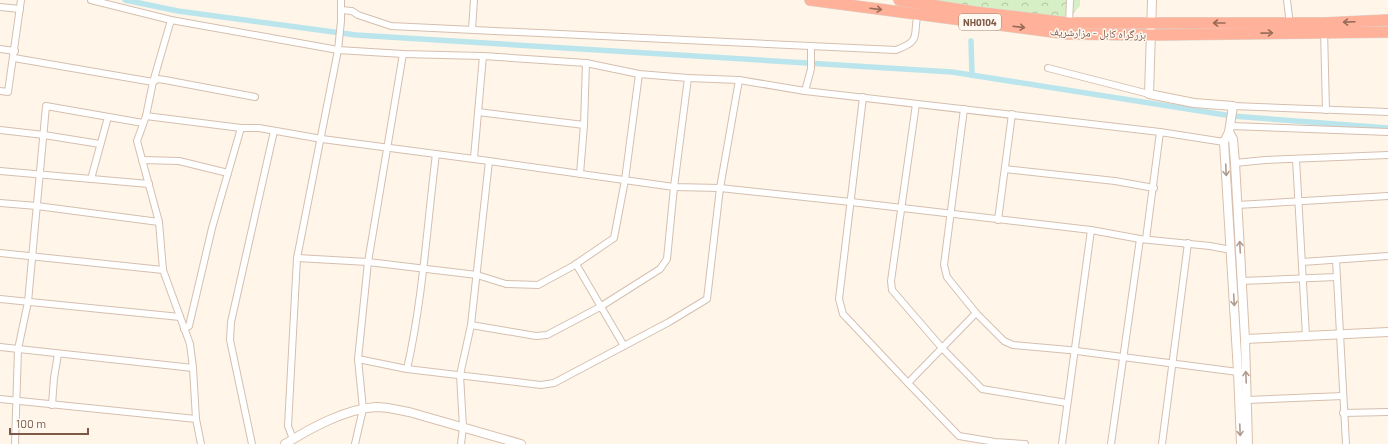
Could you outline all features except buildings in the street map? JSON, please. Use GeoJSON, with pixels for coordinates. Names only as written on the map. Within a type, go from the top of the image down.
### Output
{"type":"FeatureCollection","features":[{"type":"Feature","properties":{"kind":"highway","name":"بزرگراه کابل - مزارشریف"},"geometry":{"type":"LineString","coordinates":[[810,0],[1068,34],[1152,35],[1290,28]]}},
{"type":"Feature","properties":{"kind":"highway","name":"بزرگراه کابل - مزارشریف"},"geometry":{"type":"LineString","coordinates":[[898,0],[926,2],[975,12],[1070,23],[1152,23],[1324,28],[1388,32]]}},
{"type":"Feature","properties":{"kind":"highway","name":"بزرگراه کابل - مزارشریف"},"geometry":{"type":"LineString","coordinates":[[1324,28],[1388,20]]}},
{"type":"Feature","properties":{"kind":"street"},"geometry":{"type":"LineString","coordinates":[[0,91],[8,92],[21,0]]}},
{"type":"Feature","properties":{"kind":"street"},"geometry":{"type":"LineString","coordinates":[[91,0],[171,20],[338,50],[403,54],[483,56],[586,63],[640,74],[739,80],[805,91],[1160,132],[1224,142]]}},
{"type":"Feature","properties":{"kind":"street"},"geometry":{"type":"LineString","coordinates":[[293,439],[288,426],[297,258],[322,139],[338,50],[341,21],[341,0]]}},
{"type":"Feature","properties":{"kind":"street"},"geometry":{"type":"LineString","coordinates":[[472,30],[474,0]]}},
{"type":"Feature","properties":{"kind":"street"},"geometry":{"type":"LineString","coordinates":[[1070,0],[1070,23]]}},
{"type":"Feature","properties":{"kind":"street"},"geometry":{"type":"LineString","coordinates":[[1149,94],[1152,0]]}},
{"type":"Feature","properties":{"kind":"street"},"geometry":{"type":"LineString","coordinates":[[1287,0],[1290,28]]}},
{"type":"Feature","properties":{"kind":"street"},"geometry":{"type":"LineString","coordinates":[[341,10],[352,11],[358,16],[392,26],[896,50],[907,46],[916,38],[918,14],[926,2]]}},
{"type":"Feature","properties":{"kind":"street"},"geometry":{"type":"LineString","coordinates":[[0,7],[20,9]]}},
{"type":"Feature","properties":{"kind":"street"},"geometry":{"type":"LineString","coordinates":[[171,20],[153,82],[146,116],[137,141],[160,222],[163,270],[190,344],[196,419],[201,444]]}},
{"type":"Feature","properties":{"kind":"street"},"geometry":{"type":"LineString","coordinates":[[1324,28],[1326,110]]}},
{"type":"Feature","properties":{"kind":"street"},"geometry":{"type":"LineString","coordinates":[[805,91],[811,69],[811,46]]}},
{"type":"Feature","properties":{"kind":"street"},"geometry":{"type":"LineString","coordinates":[[0,49],[15,50]]}},
{"type":"Feature","properties":{"kind":"street"},"geometry":{"type":"LineString","coordinates":[[355,444],[363,409],[358,359],[368,262],[403,54]]}},
{"type":"Feature","properties":{"kind":"street"},"geometry":{"type":"LineString","coordinates":[[474,158],[483,56]]}},
{"type":"Feature","properties":{"kind":"street"},"geometry":{"type":"LineString","coordinates":[[14,58],[153,82],[158,79],[165,80],[255,97]]}},
{"type":"Feature","properties":{"kind":"street"},"geometry":{"type":"LineString","coordinates":[[580,174],[584,125],[586,63]]}},
{"type":"Feature","properties":{"kind":"street"},"geometry":{"type":"LineString","coordinates":[[1048,68],[1149,94],[1233,109],[1388,112]]}},
{"type":"Feature","properties":{"kind":"street"},"geometry":{"type":"LineString","coordinates":[[297,258],[368,262],[423,270],[477,275],[506,284],[538,285],[576,264],[614,238],[625,180],[640,74]]}},
{"type":"Feature","properties":{"kind":"street"},"geometry":{"type":"LineString","coordinates":[[471,325],[536,336],[548,335],[600,307],[660,269],[667,259],[674,187],[688,78]]}},
{"type":"Feature","properties":{"kind":"street"},"geometry":{"type":"LineString","coordinates":[[358,359],[407,369],[541,385],[554,384],[669,322],[707,299],[720,188],[739,80]]}},
{"type":"Feature","properties":{"kind":"street"},"geometry":{"type":"LineString","coordinates":[[863,97],[839,299],[843,314],[959,436],[995,443],[1025,444]]}},
{"type":"Feature","properties":{"kind":"street"},"geometry":{"type":"LineString","coordinates":[[916,104],[891,281],[892,290],[942,348],[982,390],[1067,403]]}},
{"type":"Feature","properties":{"kind":"street"},"geometry":{"type":"LineString","coordinates":[[15,444],[18,349],[28,302],[46,106],[143,123]]}},
{"type":"Feature","properties":{"kind":"street"},"geometry":{"type":"LineString","coordinates":[[964,109],[944,265],[947,276],[976,313],[1004,341],[1013,345],[1074,351],[1238,372]]}},
{"type":"Feature","properties":{"kind":"street"},"geometry":{"type":"LineString","coordinates":[[1233,109],[1230,126],[1224,142],[1241,444]]}},
{"type":"Feature","properties":{"kind":"street"},"geometry":{"type":"LineString","coordinates":[[478,112],[584,125]]}},
{"type":"Feature","properties":{"kind":"street"},"geometry":{"type":"LineString","coordinates":[[998,220],[1012,114]]}},
{"type":"Feature","properties":{"kind":"street"},"geometry":{"type":"LineString","coordinates":[[146,116],[241,128],[274,130],[322,139],[490,160],[674,187],[720,188],[851,202],[1091,230],[1143,239],[1210,246],[1231,250]]}},
{"type":"Feature","properties":{"kind":"street"},"geometry":{"type":"LineString","coordinates":[[91,179],[108,117]]}},
{"type":"Feature","properties":{"kind":"street"},"geometry":{"type":"LineString","coordinates":[[1230,126],[1388,132]]}},
{"type":"Feature","properties":{"kind":"street"},"geometry":{"type":"LineString","coordinates":[[1230,126],[1233,139],[1235,163],[1242,281],[1248,444]]}},
{"type":"Feature","properties":{"kind":"street"},"geometry":{"type":"LineString","coordinates":[[184,329],[189,326],[212,228],[241,128]]}},
{"type":"Feature","properties":{"kind":"street"},"geometry":{"type":"LineString","coordinates":[[0,130],[100,144]]}},
{"type":"Feature","properties":{"kind":"street"},"geometry":{"type":"LineString","coordinates":[[252,444],[230,340],[231,322],[274,130]]}},
{"type":"Feature","properties":{"kind":"street"},"geometry":{"type":"LineString","coordinates":[[1111,444],[1143,239],[1154,188],[1160,132]]}},
{"type":"Feature","properties":{"kind":"street"},"geometry":{"type":"LineString","coordinates":[[407,369],[413,341],[423,270],[436,154]]}},
{"type":"Feature","properties":{"kind":"street"},"geometry":{"type":"LineString","coordinates":[[1235,163],[1388,155]]}},
{"type":"Feature","properties":{"kind":"street"},"geometry":{"type":"LineString","coordinates":[[1296,159],[1306,336]]}},
{"type":"Feature","properties":{"kind":"street"},"geometry":{"type":"LineString","coordinates":[[142,160],[179,161],[228,173]]}},
{"type":"Feature","properties":{"kind":"street"},"geometry":{"type":"LineString","coordinates":[[461,444],[463,427],[460,375],[471,325],[490,160]]}},
{"type":"Feature","properties":{"kind":"street"},"geometry":{"type":"LineString","coordinates":[[1005,169],[1115,180],[1154,188]]}},
{"type":"Feature","properties":{"kind":"street"},"geometry":{"type":"LineString","coordinates":[[0,171],[150,184]]}},
{"type":"Feature","properties":{"kind":"street"},"geometry":{"type":"LineString","coordinates":[[1237,205],[1388,196]]}},
{"type":"Feature","properties":{"kind":"street"},"geometry":{"type":"LineString","coordinates":[[0,203],[37,206],[160,222]]}},
{"type":"Feature","properties":{"kind":"street"},"geometry":{"type":"LineString","coordinates":[[1062,444],[1091,230]]}},
{"type":"Feature","properties":{"kind":"street"},"geometry":{"type":"LineString","coordinates":[[1162,444],[1171,363],[1188,244]]}},
{"type":"Feature","properties":{"kind":"street"},"geometry":{"type":"LineString","coordinates":[[0,253],[163,270]]}},
{"type":"Feature","properties":{"kind":"street"},"geometry":{"type":"LineString","coordinates":[[1302,262],[1388,256]]}},
{"type":"Feature","properties":{"kind":"street"},"geometry":{"type":"LineString","coordinates":[[1336,260],[1346,444]]}},
{"type":"Feature","properties":{"kind":"street"},"geometry":{"type":"LineString","coordinates":[[576,264],[624,346]]}},
{"type":"Feature","properties":{"kind":"street"},"geometry":{"type":"LineString","coordinates":[[1242,281],[1337,277]]}},
{"type":"Feature","properties":{"kind":"street"},"geometry":{"type":"LineString","coordinates":[[0,300],[180,317]]}},
{"type":"Feature","properties":{"kind":"street"},"geometry":{"type":"LineString","coordinates":[[908,383],[976,313]]}},
{"type":"Feature","properties":{"kind":"street"},"geometry":{"type":"LineString","coordinates":[[1245,339],[1388,332]]}},
{"type":"Feature","properties":{"kind":"street"},"geometry":{"type":"LineString","coordinates":[[0,347],[193,368]]}},
{"type":"Feature","properties":{"kind":"street"},"geometry":{"type":"LineString","coordinates":[[52,405],[58,354]]}},
{"type":"Feature","properties":{"kind":"street"},"geometry":{"type":"LineString","coordinates":[[1247,400],[1343,396]]}},
{"type":"Feature","properties":{"kind":"street"},"geometry":{"type":"LineString","coordinates":[[0,399],[196,419]]}},
{"type":"Feature","properties":{"kind":"street"},"geometry":{"type":"LineString","coordinates":[[285,444],[347,413],[377,407],[393,408],[521,444]]}},
{"type":"Feature","properties":{"kind":"street"},"geometry":{"type":"LineString","coordinates":[[1344,413],[1388,412]]}},
{"type":"Feature","properties":{"kind":"green space"},"geometry":{"type":"Polygon","coordinates":[[[939,0],[1080,0],[1080,6],[1065,22],[937,8],[939,0]]]}},
{"type":"Feature","properties":{"kind":"waterway"},"geometry":{"type":"LineString","coordinates":[[125,0],[178,11],[356,35],[952,72],[1232,116],[1388,128]]}},
{"type":"Feature","properties":{"kind":"waterway"},"geometry":{"type":"LineString","coordinates":[[971,41],[972,75]]}}]}
